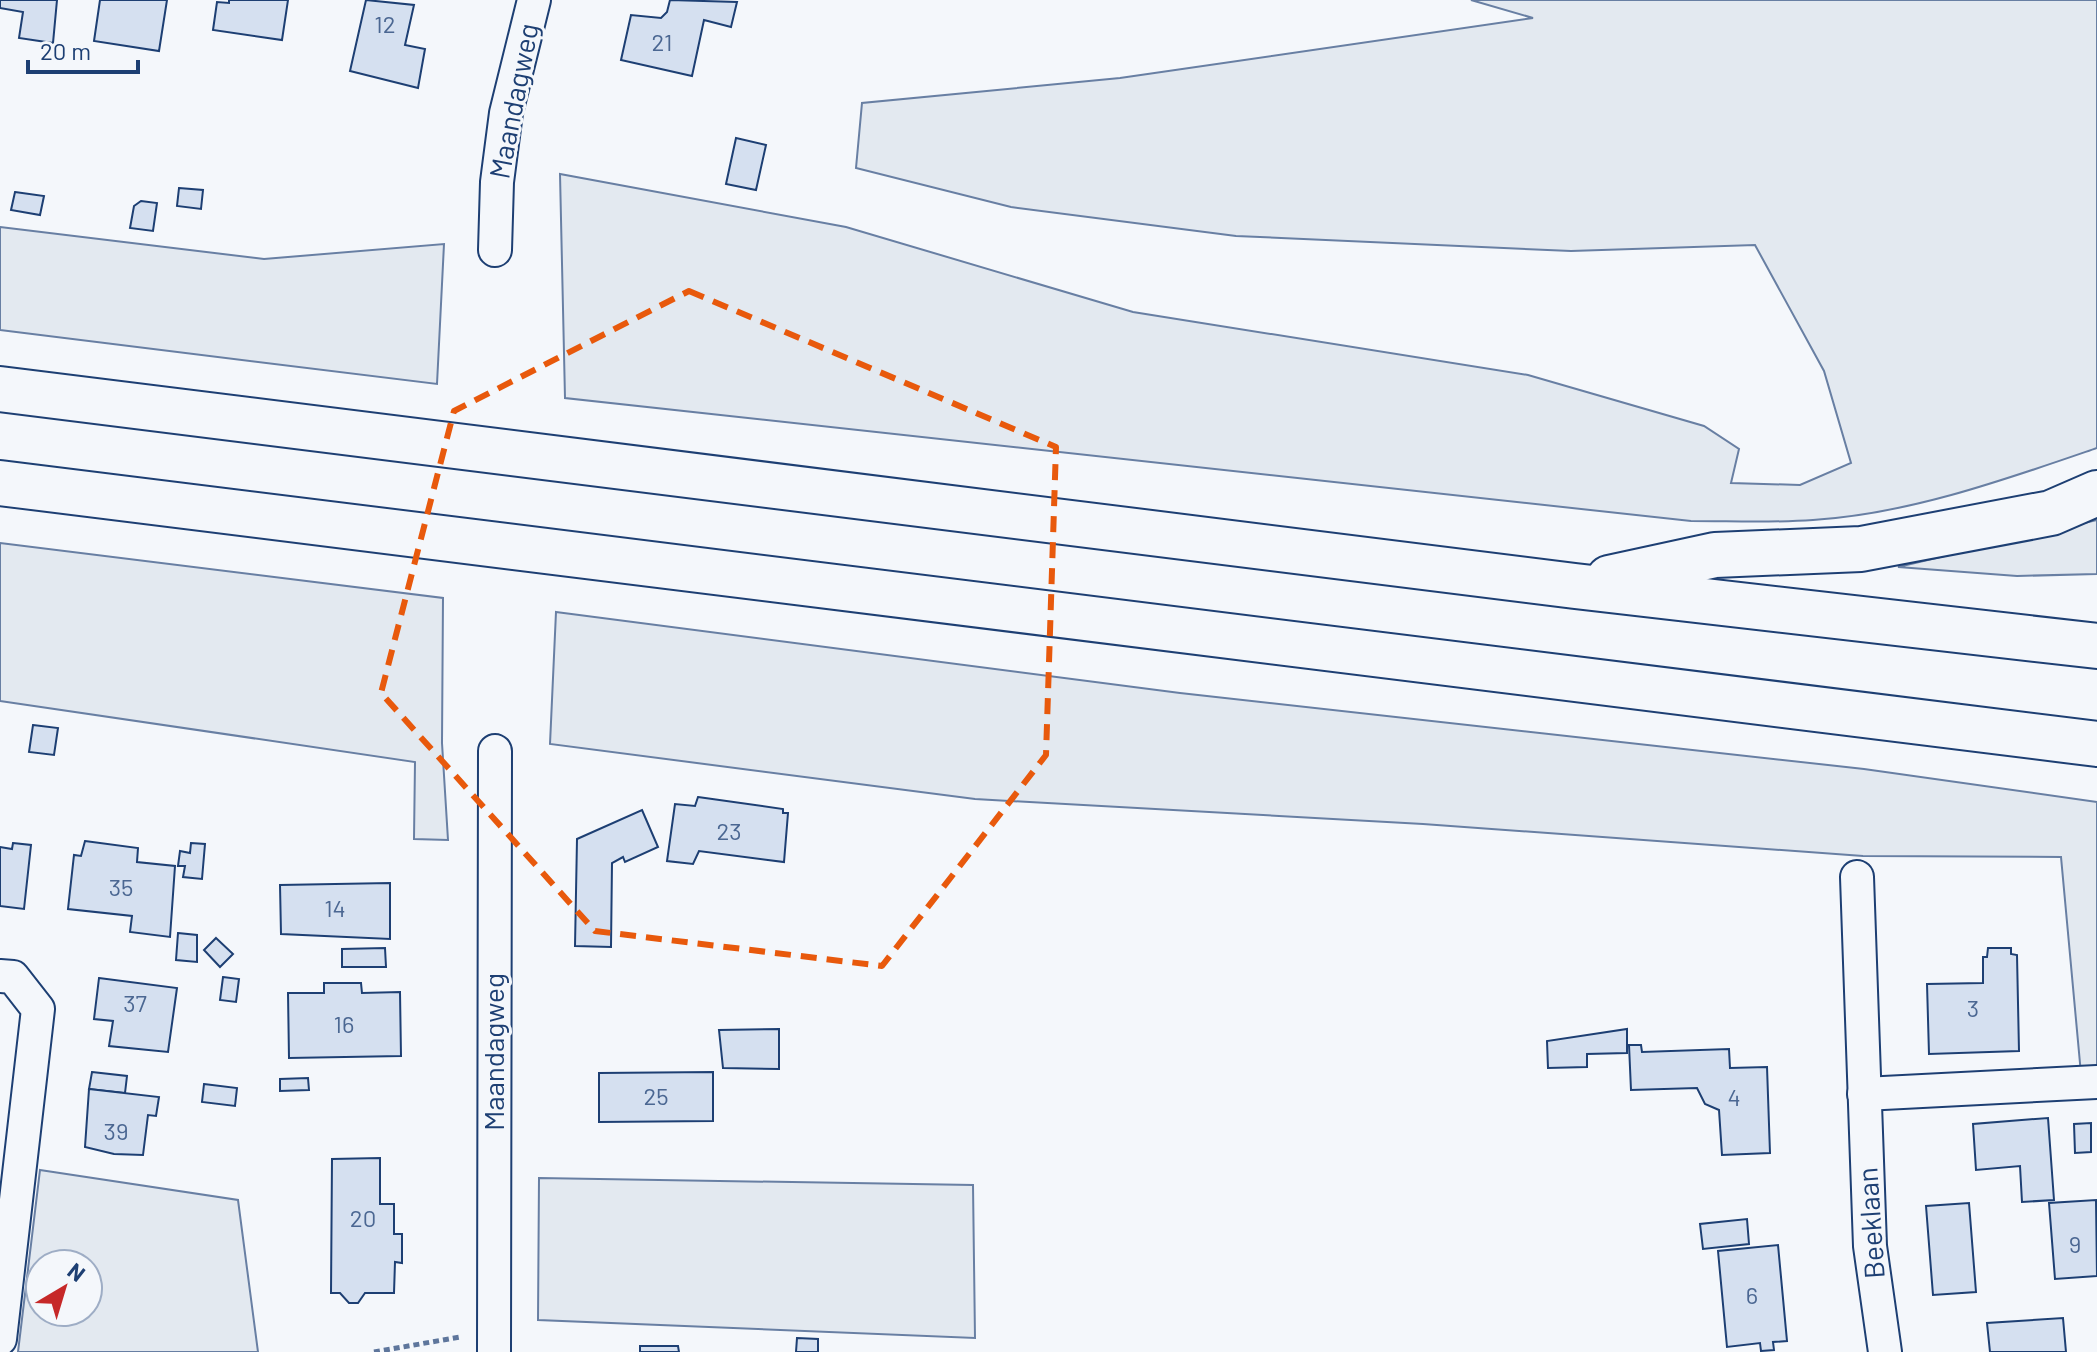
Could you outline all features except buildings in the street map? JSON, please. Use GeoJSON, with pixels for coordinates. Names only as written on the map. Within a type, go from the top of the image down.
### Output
{"type":"FeatureCollection","features":[{"type":"Feature","properties":{"kind":"highway"},"geometry":{"type":"LineString","coordinates":[[0,389],[1575,586],[2097,646]]}},
{"type":"Feature","properties":{"kind":"highway"},"geometry":{"type":"LineString","coordinates":[[0,483],[2097,744]]}},
{"type":"Feature","properties":{"kind":"highway"},"geometry":{"type":"LineString","coordinates":[[1575,586],[1715,555],[1875,546],[2051,513],[2097,493]]}},
{"type":"Feature","properties":{"kind":"street","name":"Maandagweg"},"geometry":{"type":"LineString","coordinates":[[495,250],[497,182],[506,113],[534,0]]}},
{"type":"Feature","properties":{"kind":"street","name":"Maandagweg"},"geometry":{"type":"LineString","coordinates":[[494,1342],[495,751]]}},
{"type":"Feature","properties":{"kind":"street","name":"Beeklaan"},"geometry":{"type":"LineString","coordinates":[[1857,877],[1870,1246],[1885,1352]]}},
{"type":"Feature","properties":{"kind":"street"},"geometry":{"type":"LineString","coordinates":[[0,976],[13,977],[38,1009],[0,1339]]}},
{"type":"Feature","properties":{"kind":"street"},"geometry":{"type":"LineString","coordinates":[[1864,1094],[2097,1082]]}},
{"type":"Feature","properties":{"kind":"path"},"geometry":{"type":"LineString","coordinates":[[374,1352],[494,1342]]}},
{"type":"Feature","properties":{"kind":"highlighted area"},"geometry":{"type":"Polygon","coordinates":[[[689,291],[1056,447],[1046,755],[882,966],[595,931],[381,693],[454,411],[689,291]]]}},
{"type":"Feature","properties":{"kind":"shaded area"},"geometry":{"type":"Polygon","coordinates":[[[1471,0],[2097,0],[2097,448],[1957,493],[1885,511],[1798,521],[1691,521],[565,398],[560,174],[846,227],[1133,312],[1528,375],[1704,426],[1739,449],[1731,483],[1800,485],[1851,463],[1824,371],[1755,245],[1571,251],[1236,236],[1011,207],[856,168],[862,103],[1120,78],[1533,18],[1471,0]]]}},
{"type":"Feature","properties":{"kind":"shaded area"},"geometry":{"type":"Polygon","coordinates":[[[0,227],[264,259],[444,244],[437,384],[0,330],[0,227]]]}},
{"type":"Feature","properties":{"kind":"shaded area"},"geometry":{"type":"Polygon","coordinates":[[[2097,520],[2097,574],[2017,576],[1898,567],[2097,520]]]}},
{"type":"Feature","properties":{"kind":"shaded area"},"geometry":{"type":"Polygon","coordinates":[[[0,543],[443,598],[442,743],[448,840],[414,839],[415,762],[0,701],[0,543]]]}},
{"type":"Feature","properties":{"kind":"shaded area"},"geometry":{"type":"Polygon","coordinates":[[[556,612],[1180,693],[1864,769],[2097,802],[2097,1073],[2081,1074],[2061,857],[1863,856],[1423,824],[975,799],[550,744],[556,612]]]}},
{"type":"Feature","properties":{"kind":"shaded area"},"geometry":{"type":"Polygon","coordinates":[[[40,1170],[238,1200],[258,1352],[18,1352],[24,1302],[24,1328],[104,1328],[104,1248],[31,1248],[40,1170]]]}},
{"type":"Feature","properties":{"kind":"shaded area"},"geometry":{"type":"Polygon","coordinates":[[[539,1178],[973,1185],[975,1338],[538,1320],[539,1178]]]}}]}
